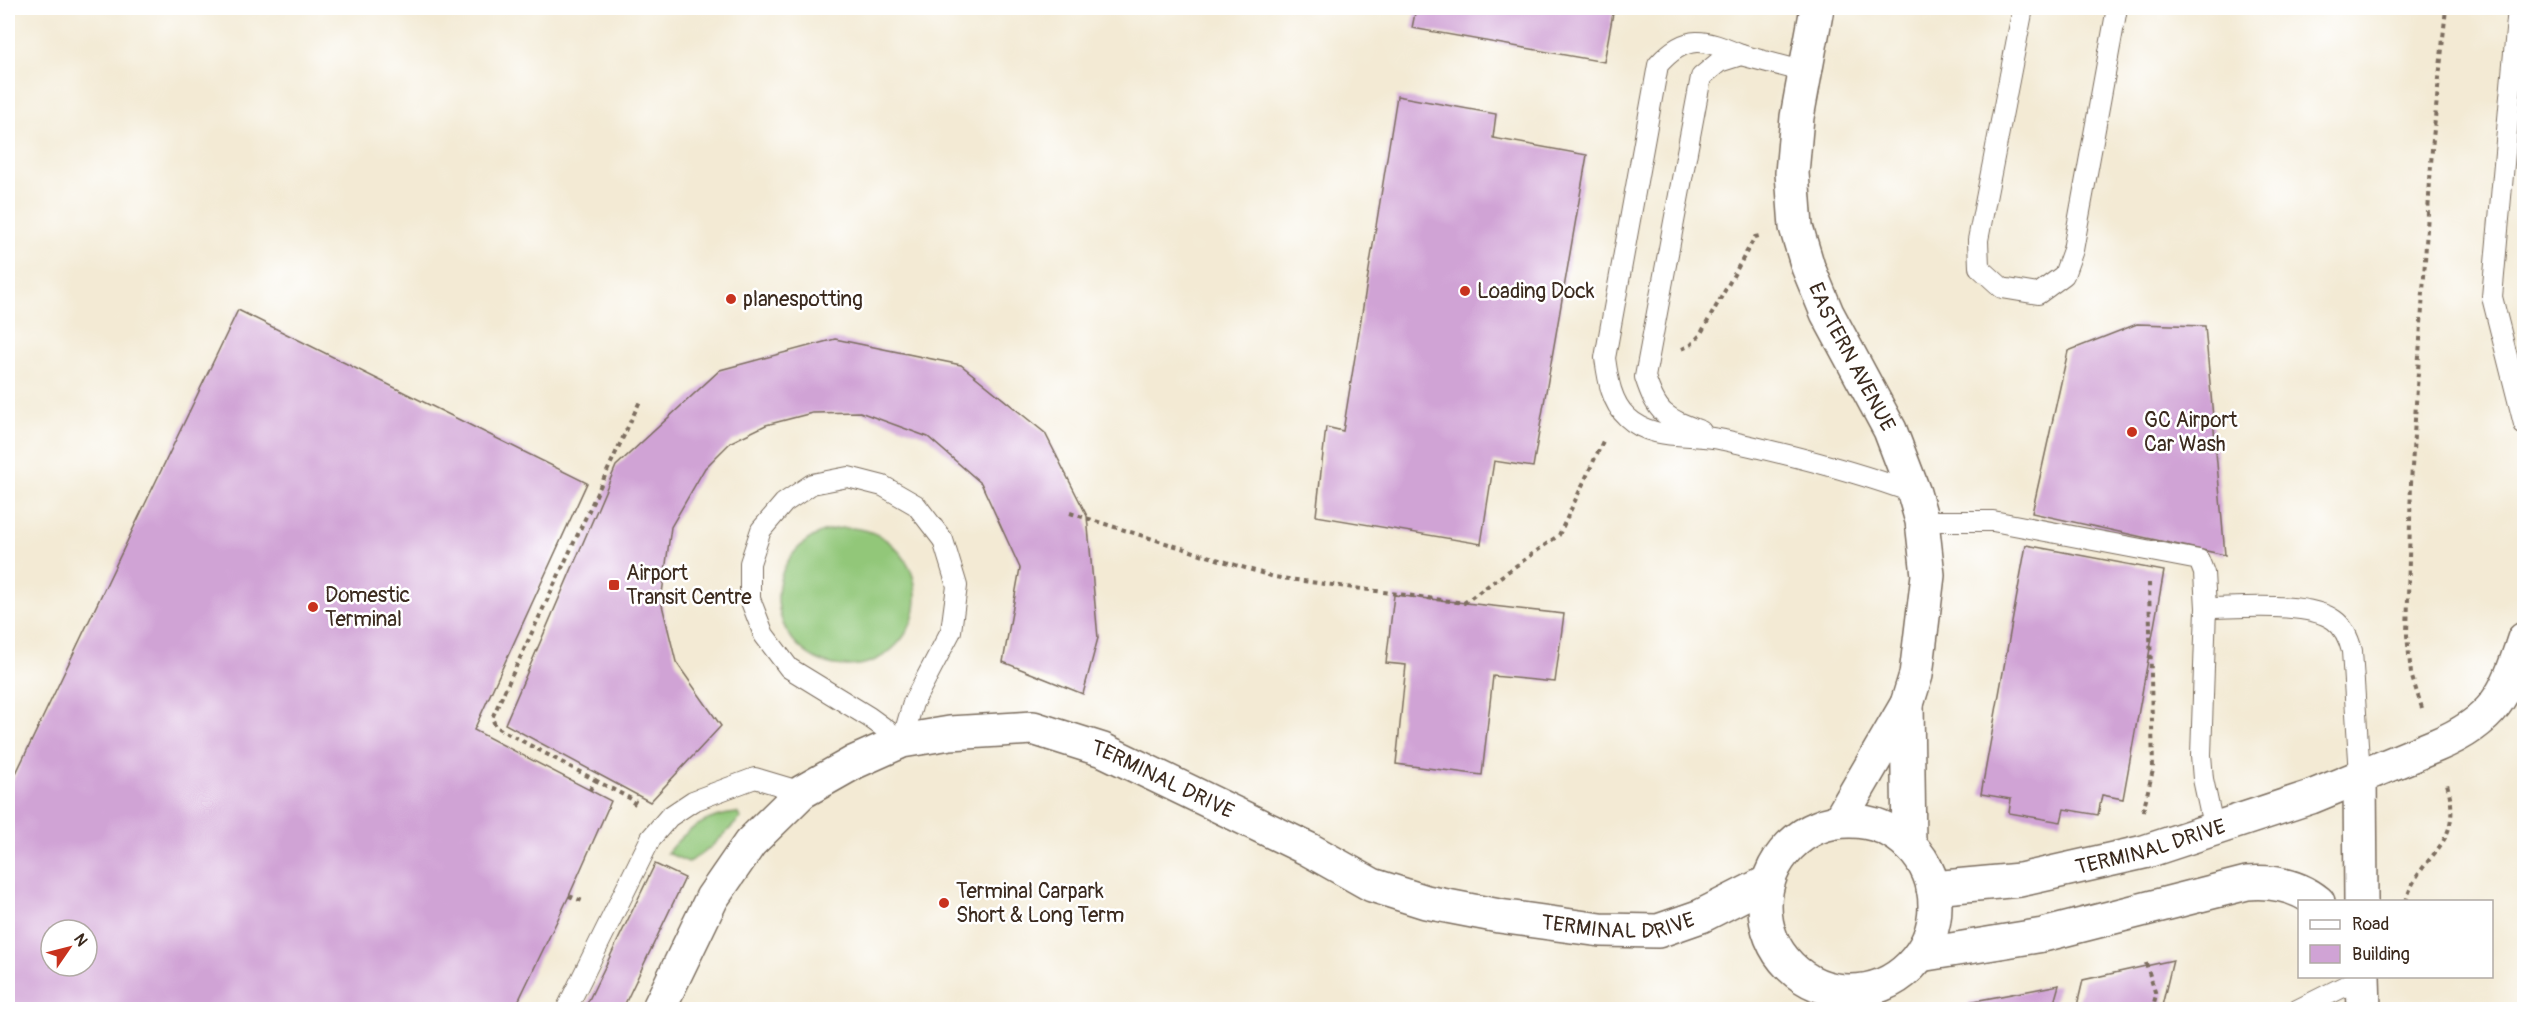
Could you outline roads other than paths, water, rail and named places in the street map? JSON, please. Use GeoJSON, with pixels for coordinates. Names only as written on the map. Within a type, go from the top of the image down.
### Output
{"type":"FeatureCollection","features":[{"type":"Feature","properties":{"kind":"street","name":"EASTERN AVENUE"},"geometry":{"type":"LineString","coordinates":[[1817,8],[1797,117],[1792,173],[1796,227],[1808,267],[1827,313],[1890,430],[1918,507],[1928,576],[1916,675],[1907,704],[1839,821]]}},
{"type":"Feature","properties":{"kind":"street","name":"TERMINAL DRIVE"},"geometry":{"type":"LineString","coordinates":[[1933,888],[2020,880],[2144,852],[2311,796],[2455,738],[2483,720],[2506,688],[2524,639]]}},
{"type":"Feature","properties":{"kind":"street","name":"EASTERN AVENUE"},"geometry":{"type":"LineString","coordinates":[[1907,704],[1910,845]]}},
{"type":"Feature","properties":{"kind":"street","name":"TERMINAL DRIVE"},"geometry":{"type":"LineString","coordinates":[[658,1010],[712,898],[750,843],[802,792],[855,762],[902,741],[950,733],[1033,728],[1102,750],[1308,849],[1372,885],[1426,902],[1499,916],[1601,930],[1658,931],[1701,916],[1768,882]]}},
{"type":"Feature","properties":{"kind":"street"},"geometry":{"type":"LineString","coordinates":[[2360,775],[2361,900]]}},
{"type":"Feature","properties":{"kind":"street"},"geometry":{"type":"LineString","coordinates":[[1839,821],[1858,821],[1877,825],[1894,833],[1910,845],[1928,872],[1933,888],[1935,911],[1931,934],[1920,955],[1885,996],[1866,990],[1842,991],[1819,997],[1779,954],[1768,931],[1765,907],[1768,882],[1775,864],[1787,848],[1802,835],[1820,826],[1839,821]]}},
{"type":"Feature","properties":{"kind":"street"},"geometry":{"type":"LineString","coordinates":[[1920,955],[2043,935],[2247,884],[2277,883],[2302,891],[2315,900]]}},
{"type":"Feature","properties":{"kind":"street"},"geometry":{"type":"LineString","coordinates":[[2363,978],[2364,1010]]}},
{"type":"Feature","properties":{"kind":"lane"},"geometry":{"type":"LineString","coordinates":[[2023,8],[1978,240],[1979,267],[2002,288],[2038,294],[2064,275],[2073,250],[2117,8]]}},
{"type":"Feature","properties":{"kind":"lane"},"geometry":{"type":"LineString","coordinates":[[2518,8],[2492,297],[2524,424]]}},
{"type":"Feature","properties":{"kind":"lane"},"geometry":{"type":"LineString","coordinates":[[1720,439],[1676,436],[1646,429],[1628,417],[1616,402],[1609,382],[1605,358],[1658,65],[1670,51],[1687,42],[1707,41],[1741,55],[1806,72]]}},
{"type":"Feature","properties":{"kind":"lane"},"geometry":{"type":"LineString","coordinates":[[1741,55],[1719,62],[1701,77],[1645,377],[1652,400],[1671,420],[1720,439],[1862,474],[1918,507],[2199,560],[2204,573],[2206,608],[2201,755],[2205,789],[2214,830]]}},
{"type":"Feature","properties":{"kind":"lane"},"geometry":{"type":"LineString","coordinates":[[848,477],[883,486],[916,505],[943,540],[957,586],[951,631],[913,703],[902,741],[789,668],[764,635],[750,599],[750,563],[761,530],[784,502],[812,484],[848,477]]}},
{"type":"Feature","properties":{"kind":"lane"},"geometry":{"type":"LineString","coordinates":[[2206,608],[2298,608],[2323,614],[2335,620],[2348,637],[2352,651],[2360,775]]}},
{"type":"Feature","properties":{"kind":"lane"},"geometry":{"type":"LineString","coordinates":[[566,1010],[651,838],[669,817],[693,801],[755,778],[802,792]]}},
{"type":"Feature","properties":{"kind":"lane"},"geometry":{"type":"LineString","coordinates":[[2297,1010],[2361,978]]}},
{"type":"Feature","properties":{"kind":"place","name":"Loading Dock"},"geometry":{"type":"Point","coordinates":[1465,291]}},
{"type":"Feature","properties":{"kind":"place","name":"planespotting"},"geometry":{"type":"Point","coordinates":[731,299]}},
{"type":"Feature","properties":{"kind":"place","name":"GC Airport Car Wash"},"geometry":{"type":"Point","coordinates":[2132,432]}},
{"type":"Feature","properties":{"kind":"place","name":"Airport Transit Centre"},"geometry":{"type":"Point","coordinates":[614,585]}},
{"type":"Feature","properties":{"kind":"place","name":"Domestic Terminal"},"geometry":{"type":"Point","coordinates":[313,607]}},
{"type":"Feature","properties":{"kind":"place","name":"Terminal Carpark Short & Long Term"},"geometry":{"type":"Point","coordinates":[944,903]}}]}
